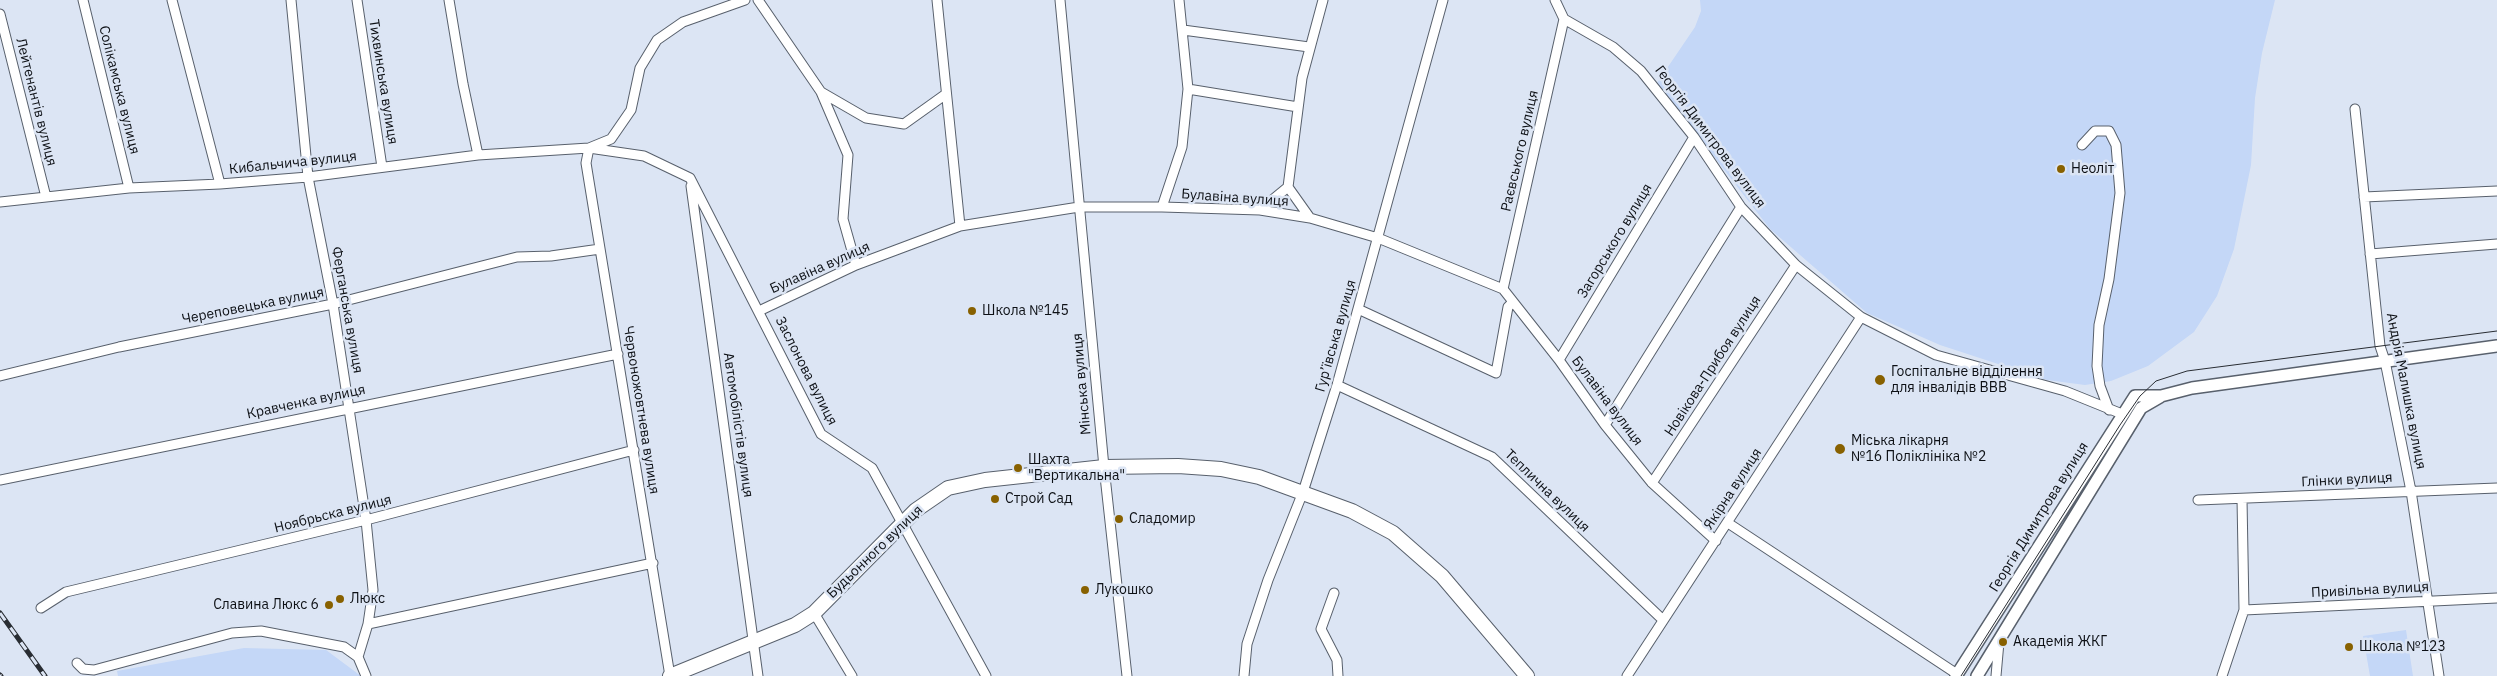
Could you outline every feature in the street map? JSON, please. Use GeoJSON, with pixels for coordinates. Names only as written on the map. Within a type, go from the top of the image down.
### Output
{"type":"FeatureCollection","features":[{"type":"Feature","properties":{"kind":"main road","name":"Будьонного вулиця"},"geometry":{"type":"LineString","coordinates":[[670,676],[795,625],[814,613],[916,510],[948,488],[985,480],[1104,467],[1178,466],[1221,469],[1260,477],[1352,512],[1393,533],[1442,576],[1528,676]]}},
{"type":"Feature","properties":{"kind":"street","name":"Солікамська вулиця"},"geometry":{"type":"LineString","coordinates":[[83,0],[129,188]]}},
{"type":"Feature","properties":{"kind":"street"},"geometry":{"type":"LineString","coordinates":[[172,0],[220,184]]}},
{"type":"Feature","properties":{"kind":"street","name":"Ферганська вулиця"},"geometry":{"type":"LineString","coordinates":[[291,0],[308,177],[351,406],[366,520],[373,590],[368,624],[358,657]]}},
{"type":"Feature","properties":{"kind":"street","name":"Тихвинська вулиця"},"geometry":{"type":"LineString","coordinates":[[356,0],[382,168]]}},
{"type":"Feature","properties":{"kind":"street"},"geometry":{"type":"LineString","coordinates":[[449,0],[463,84],[478,155]]}},
{"type":"Feature","properties":{"kind":"street"},"geometry":{"type":"LineString","coordinates":[[589,148],[611,139],[631,110],[640,68],[657,40],[683,22],[745,0]]}},
{"type":"Feature","properties":{"kind":"street"},"geometry":{"type":"LineString","coordinates":[[758,0],[820,92],[848,155],[843,218],[856,265]]}},
{"type":"Feature","properties":{"kind":"street"},"geometry":{"type":"LineString","coordinates":[[937,0],[960,226]]}},
{"type":"Feature","properties":{"kind":"street","name":"Мінська вулиця"},"geometry":{"type":"LineString","coordinates":[[1060,0],[1104,467],[1127,676]]}},
{"type":"Feature","properties":{"kind":"street"},"geometry":{"type":"LineString","coordinates":[[1162,207],[1182,147],[1188,89],[1179,0]]}},
{"type":"Feature","properties":{"kind":"street"},"geometry":{"type":"LineString","coordinates":[[1310,218],[1288,187],[1302,78],[1323,0]]}},
{"type":"Feature","properties":{"kind":"street","name":"Гур’ївська вулиця"},"geometry":{"type":"LineString","coordinates":[[1244,676],[1247,644],[1262,598],[1303,492],[1337,385],[1443,0]]}},
{"type":"Feature","properties":{"kind":"street"},"geometry":{"type":"LineString","coordinates":[[1555,0],[1564,19]]}},
{"type":"Feature","properties":{"kind":"street","name":"Лейтенантів вулиця"},"geometry":{"type":"LineString","coordinates":[[0,14],[46,197]]}},
{"type":"Feature","properties":{"kind":"street","name":"Георгія Димитрова вулиця"},"geometry":{"type":"LineString","coordinates":[[1564,19],[1613,46],[1641,72],[1694,137],[1741,207],[1796,264],[1861,317],[1936,355],[2065,391],[2122,414]]}},
{"type":"Feature","properties":{"kind":"street","name":"Раєвського вулиця"},"geometry":{"type":"LineString","coordinates":[[1502,289],[1564,19]]}},
{"type":"Feature","properties":{"kind":"street"},"geometry":{"type":"LineString","coordinates":[[1183,30],[1309,47]]}},
{"type":"Feature","properties":{"kind":"street"},"geometry":{"type":"LineString","coordinates":[[1188,89],[1298,107]]}},
{"type":"Feature","properties":{"kind":"street"},"geometry":{"type":"LineString","coordinates":[[820,92],[866,118],[904,124],[946,94]]}},
{"type":"Feature","properties":{"kind":"street","name":"Андрія Малишка вулиця"},"geometry":{"type":"LineString","coordinates":[[2355,109],[2380,346],[2385,361],[2411,491],[2439,676]]}},
{"type":"Feature","properties":{"kind":"street"},"geometry":{"type":"LineString","coordinates":[[2082,145],[2095,131],[2109,131],[2116,145],[2120,193],[2109,279],[2099,325],[2097,366],[2100,386],[2109,410]]}},
{"type":"Feature","properties":{"kind":"street","name":"Загорського вулиця"},"geometry":{"type":"LineString","coordinates":[[1559,360],[1694,137]]}},
{"type":"Feature","properties":{"kind":"street","name":"Кибальчича вулиця"},"geometry":{"type":"LineString","coordinates":[[0,202],[129,188],[220,184],[308,177],[478,155],[589,148]]}},
{"type":"Feature","properties":{"kind":"street"},"geometry":{"type":"LineString","coordinates":[[589,148],[644,156],[690,178]]}},
{"type":"Feature","properties":{"kind":"street","name":"Червоножовтнева вулиця"},"geometry":{"type":"LineString","coordinates":[[589,148],[586,163],[670,676]]}},
{"type":"Feature","properties":{"kind":"street","name":"Заслонова вулиця"},"geometry":{"type":"LineString","coordinates":[[690,178],[821,434],[872,468],[986,676]]}},
{"type":"Feature","properties":{"kind":"street","name":"Автомобілістів вулиця"},"geometry":{"type":"LineString","coordinates":[[690,178],[758,676]]}},
{"type":"Feature","properties":{"kind":"street"},"geometry":{"type":"LineString","coordinates":[[1260,210],[1288,187]]}},
{"type":"Feature","properties":{"kind":"street"},"geometry":{"type":"LineString","coordinates":[[2364,197],[2497,191]]}},
{"type":"Feature","properties":{"kind":"street","name":"Булавіна вулиця"},"geometry":{"type":"LineString","coordinates":[[759,311],[856,265],[960,226],[1079,207],[1260,210],[1310,218],[1378,238],[1502,289],[1559,360],[1605,425],[1652,484],[1716,541]]}},
{"type":"Feature","properties":{"kind":"street"},"geometry":{"type":"LineString","coordinates":[[1605,425],[1741,207]]}},
{"type":"Feature","properties":{"kind":"street"},"geometry":{"type":"LineString","coordinates":[[2370,254],[2497,244]]}},
{"type":"Feature","properties":{"kind":"street","name":"Череповецька вулиця"},"geometry":{"type":"LineString","coordinates":[[0,376],[119,347],[333,304],[517,256],[551,256],[600,249]]}},
{"type":"Feature","properties":{"kind":"street","name":"Новікова-Прибоя вулиця"},"geometry":{"type":"LineString","coordinates":[[1652,484],[1796,264]]}},
{"type":"Feature","properties":{"kind":"street"},"geometry":{"type":"LineString","coordinates":[[1358,309],[1496,374],[1508,307],[1512,303]]}},
{"type":"Feature","properties":{"kind":"street","name":"Якірна вулиця"},"geometry":{"type":"LineString","coordinates":[[1627,676],[1861,317]]}},
{"type":"Feature","properties":{"kind":"street","name":"Георгія Димитрова вулиця"},"geometry":{"type":"LineString","coordinates":[[1956,675],[2135,396],[2161,396],[2192,388],[2497,346]]}},
{"type":"Feature","properties":{"kind":"street","name":"Кравченка вулиця"},"geometry":{"type":"LineString","coordinates":[[0,480],[351,406],[618,354]]}},
{"type":"Feature","properties":{"kind":"street","name":"Теплична вулиця"},"geometry":{"type":"LineString","coordinates":[[1337,385],[1492,457],[1664,620]]}},
{"type":"Feature","properties":{"kind":"street","name":"Георгія Димитрова вулиця"},"geometry":{"type":"LineString","coordinates":[[1977,676],[2140,408],[2161,396]]}},
{"type":"Feature","properties":{"kind":"street","name":"Ноябрьска вулиця"},"geometry":{"type":"LineString","coordinates":[[41,608],[66,592],[366,520],[634,450]]}},
{"type":"Feature","properties":{"kind":"street","name":"Глінки вулиця"},"geometry":{"type":"LineString","coordinates":[[2198,500],[2497,488]]}},
{"type":"Feature","properties":{"kind":"street"},"geometry":{"type":"LineString","coordinates":[[2222,676],[2244,610],[2242,499]]}},
{"type":"Feature","properties":{"kind":"street"},"geometry":{"type":"LineString","coordinates":[[1728,523],[1956,675]]}},
{"type":"Feature","properties":{"kind":"street"},"geometry":{"type":"LineString","coordinates":[[368,624],[653,563]]}},
{"type":"Feature","properties":{"kind":"street"},"geometry":{"type":"LineString","coordinates":[[1334,594],[1321,629],[1337,660],[1338,676]]}},
{"type":"Feature","properties":{"kind":"street","name":"Привільна вулиця"},"geometry":{"type":"LineString","coordinates":[[2244,610],[2497,598]]}},
{"type":"Feature","properties":{"kind":"street"},"geometry":{"type":"LineString","coordinates":[[814,613],[852,676]]}},
{"type":"Feature","properties":{"kind":"street"},"geometry":{"type":"LineString","coordinates":[[77,663],[83,670],[94,670],[232,633],[261,631],[344,647],[358,657],[366,676]]}},
{"type":"Feature","properties":{"kind":"street"},"geometry":{"type":"LineString","coordinates":[[1996,676],[1998,642]]}},
{"type":"Feature","properties":{"kind":"shaded area"},"geometry":{"type":"Polygon","coordinates":[[[1700,0],[2275,0],[2262,53],[2255,98],[2251,165],[2234,249],[2217,296],[2194,332],[2148,366],[2111,381],[2085,385],[2047,380],[1940,345],[1867,313],[1770,229],[1657,83],[1695,27],[1701,11],[1700,0]]]}},
{"type":"Feature","properties":{"kind":"shaded area"},"geometry":{"type":"Polygon","coordinates":[[[2406,630],[2413,676],[2370,676],[2363,636],[2406,630]]]}},
{"type":"Feature","properties":{"kind":"shaded area"},"geometry":{"type":"Polygon","coordinates":[[[244,648],[326,650],[361,676],[118,676],[117,671],[244,648]]]}},
{"type":"Feature","properties":{"kind":"tram line"},"geometry":{"type":"LineString","coordinates":[[1961,676],[2120,425],[2140,396],[2156,381],[2187,371],[2497,331]]}},
{"type":"Feature","properties":{"kind":"railway"},"geometry":{"type":"LineString","coordinates":[[0,613],[45,676]]}},
{"type":"Feature","properties":{"kind":"place","name":"Неоліт"},"geometry":{"type":"Point","coordinates":[2061,169]}},
{"type":"Feature","properties":{"kind":"place","name":"Школа №145"},"geometry":{"type":"Point","coordinates":[972,311]}},
{"type":"Feature","properties":{"kind":"place","name":"Госпітальне відділення для інвалідів ВВВ"},"geometry":{"type":"Point","coordinates":[1880,380]}},
{"type":"Feature","properties":{"kind":"place","name":"Міська лікарня №16 Поліклініка №2"},"geometry":{"type":"Point","coordinates":[1840,449]}},
{"type":"Feature","properties":{"kind":"place","name":"Шахта \"Вертикальна\""},"geometry":{"type":"Point","coordinates":[1018,468]}},
{"type":"Feature","properties":{"kind":"place","name":"Строй Сад"},"geometry":{"type":"Point","coordinates":[995,499]}},
{"type":"Feature","properties":{"kind":"place","name":"Сладомир"},"geometry":{"type":"Point","coordinates":[1119,519]}},
{"type":"Feature","properties":{"kind":"place","name":"Лукошко"},"geometry":{"type":"Point","coordinates":[1085,590]}},
{"type":"Feature","properties":{"kind":"place","name":"Люкс"},"geometry":{"type":"Point","coordinates":[340,599]}},
{"type":"Feature","properties":{"kind":"place","name":"Славина Люкс 6"},"geometry":{"type":"Point","coordinates":[329,605]}},
{"type":"Feature","properties":{"kind":"place","name":"Академія ЖКГ"},"geometry":{"type":"Point","coordinates":[2003,642]}},
{"type":"Feature","properties":{"kind":"place","name":"Школа №123"},"geometry":{"type":"Point","coordinates":[2349,647]}}]}
